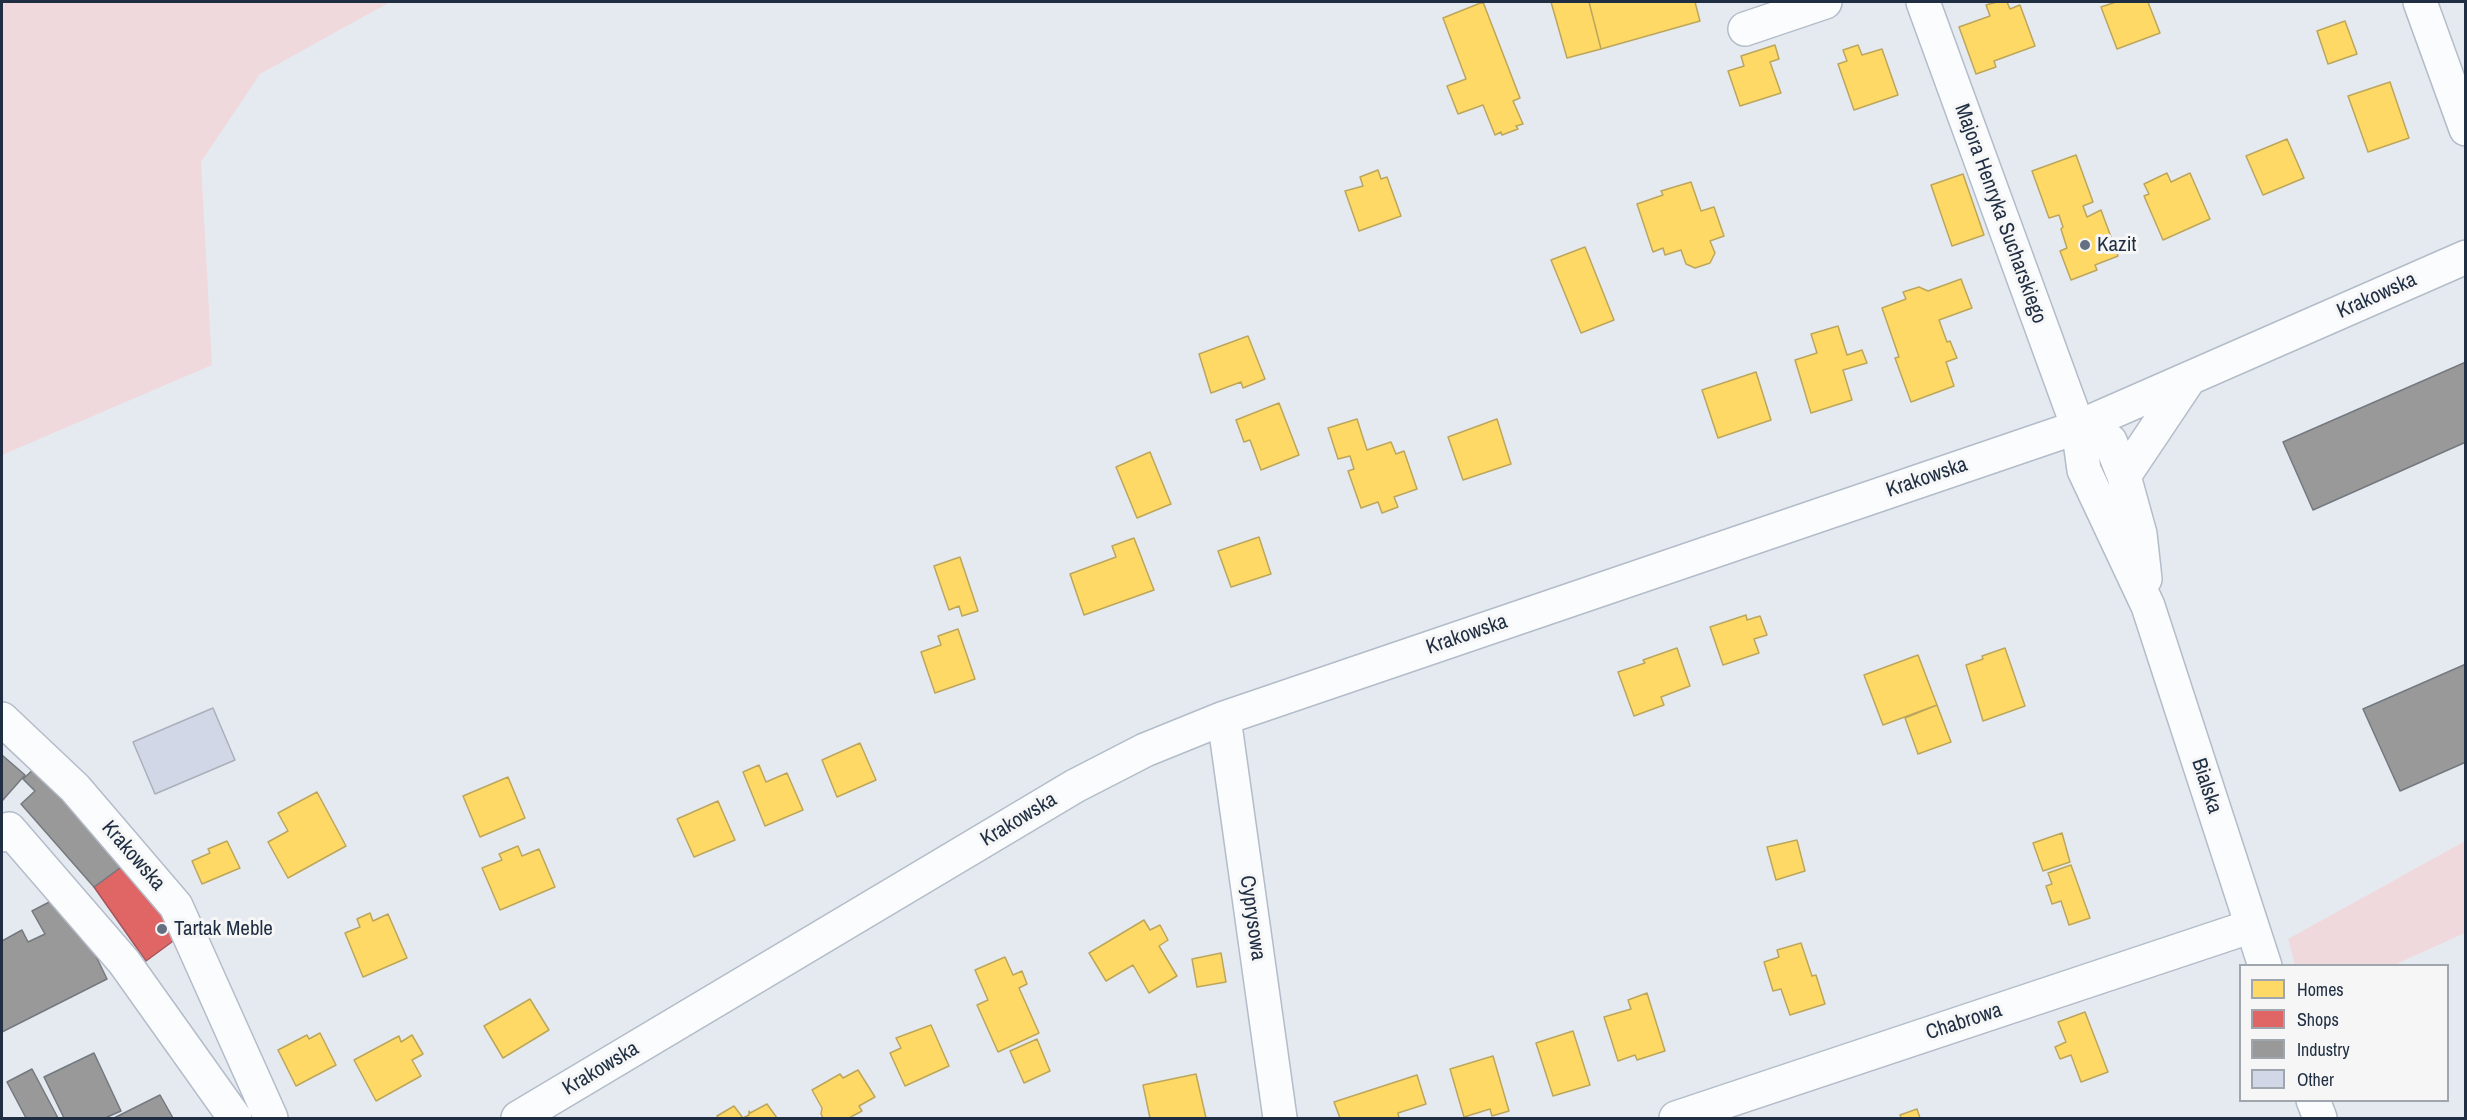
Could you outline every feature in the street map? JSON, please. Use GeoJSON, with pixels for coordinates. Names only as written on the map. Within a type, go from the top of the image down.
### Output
{"type":"FeatureCollection","features":[{"type":"Feature","properties":{"kind":"street"},"geometry":{"type":"LineString","coordinates":[[1744,29],[1825,2]]}},
{"type":"Feature","properties":{"kind":"street","name":"Majora Henryka Sucharskiego"},"geometry":{"type":"LineString","coordinates":[[1923,2],[2078,427]]}},
{"type":"Feature","properties":{"kind":"street"},"geometry":{"type":"LineString","coordinates":[[2420,2],[2466,129]]}},
{"type":"Feature","properties":{"kind":"street","name":"Krakowska"},"geometry":{"type":"LineString","coordinates":[[518,1119],[1076,786],[1145,750],[1224,718],[2078,427],[2466,257]]}},
{"type":"Feature","properties":{"kind":"street"},"geometry":{"type":"LineString","coordinates":[[2124,476],[2188,379]]}},
{"type":"Feature","properties":{"kind":"street","name":"Bialska"},"geometry":{"type":"LineString","coordinates":[[2078,427],[2084,470],[2148,606],[2264,964]]}},
{"type":"Feature","properties":{"kind":"street","name":"Bialska"},"geometry":{"type":"LineString","coordinates":[[2078,427],[2110,441],[2124,476],[2139,534],[2148,606]]}},
{"type":"Feature","properties":{"kind":"street","name":"Bialska"},"geometry":{"type":"LineString","coordinates":[[2041,439],[2084,470]]}},
{"type":"Feature","properties":{"kind":"street","name":"Cyprysowa"},"geometry":{"type":"LineString","coordinates":[[1224,718],[1280,1119]]}},
{"type":"Feature","properties":{"kind":"street","name":"Krakowska"},"geometry":{"type":"LineString","coordinates":[[2,719],[75,788],[176,906],[271,1119]]}},
{"type":"Feature","properties":{"kind":"street"},"geometry":{"type":"LineString","coordinates":[[2,835],[9,829],[124,962],[236,1119]]}},
{"type":"Feature","properties":{"kind":"street","name":"Chabrowa"},"geometry":{"type":"LineString","coordinates":[[1676,1119],[2252,926]]}},
{"type":"Feature","properties":{"kind":"street"},"geometry":{"type":"LineString","coordinates":[[2313,1102],[2320,1119]]}},
{"type":"Feature","properties":{"kind":"shaded area"},"geometry":{"type":"Polygon","coordinates":[[[2,2],[390,2],[260,74],[201,162],[212,365],[2,455],[2,2]]]}},
{"type":"Feature","properties":{"kind":"shaded area"},"geometry":{"type":"Polygon","coordinates":[[[2465,841],[2465,933],[2396,964],[2295,964],[2288,939],[2465,841]]]}},
{"type":"Feature","properties":{"kind":"building: Homes"},"geometry":{"type":"Polygon","coordinates":[[[1483,2],[1520,98],[1513,101],[1523,124],[1516,126],[1518,129],[1502,135],[1501,132],[1495,135],[1483,105],[1458,114],[1447,86],[1466,79],[1443,18],[1483,2]]]}},
{"type":"Feature","properties":{"kind":"building: Homes"},"geometry":{"type":"Polygon","coordinates":[[[1551,2],[1589,2],[1601,49],[1567,58],[1551,2]]]}},
{"type":"Feature","properties":{"kind":"building: Homes"},"geometry":{"type":"Polygon","coordinates":[[[1589,2],[1695,2],[1700,21],[1601,49],[1589,2]]]}},
{"type":"Feature","properties":{"kind":"building: Homes"},"geometry":{"type":"Polygon","coordinates":[[[2007,2],[2010,9],[2020,5],[2035,46],[1994,61],[1996,67],[1976,74],[1959,27],[1990,16],[1986,5],[2007,2]]]}},
{"type":"Feature","properties":{"kind":"building: Homes"},"geometry":{"type":"Polygon","coordinates":[[[2116,2],[2148,2],[2160,33],[2117,49],[2101,7],[2116,2]]]}},
{"type":"Feature","properties":{"kind":"building: Homes"},"geometry":{"type":"Polygon","coordinates":[[[2345,21],[2357,54],[2328,64],[2317,31],[2345,21]]]}},
{"type":"Feature","properties":{"kind":"building: Homes"},"geometry":{"type":"Polygon","coordinates":[[[1775,45],[1779,59],[1770,62],[1781,93],[1740,106],[1728,71],[1744,66],[1741,56],[1775,45]]]}},
{"type":"Feature","properties":{"kind":"building: Homes"},"geometry":{"type":"Polygon","coordinates":[[[1858,45],[1862,55],[1882,49],[1898,95],[1854,110],[1838,64],[1847,61],[1843,50],[1858,45]]]}},
{"type":"Feature","properties":{"kind":"building: Homes"},"geometry":{"type":"Polygon","coordinates":[[[2390,82],[2409,138],[2368,152],[2348,96],[2390,82]]]}},
{"type":"Feature","properties":{"kind":"building: Homes"},"geometry":{"type":"Polygon","coordinates":[[[2287,139],[2304,178],[2263,195],[2246,156],[2287,139]]]}},
{"type":"Feature","properties":{"kind":"building: Homes"},"geometry":{"type":"Polygon","coordinates":[[[2076,155],[2093,202],[2083,206],[2087,217],[2101,210],[2118,256],[2095,265],[2097,270],[2071,280],[2060,251],[2067,248],[2059,215],[2049,218],[2032,171],[2076,155]]]}},
{"type":"Feature","properties":{"kind":"building: Homes"},"geometry":{"type":"Polygon","coordinates":[[[1378,170],[1381,179],[1387,177],[1401,216],[1359,231],[1345,191],[1363,186],[1360,177],[1378,170]]]}},
{"type":"Feature","properties":{"kind":"building: Homes"},"geometry":{"type":"Polygon","coordinates":[[[2167,173],[2171,182],[2190,173],[2210,219],[2163,240],[2144,196],[2149,194],[2144,184],[2167,173]]]}},
{"type":"Feature","properties":{"kind":"building: Homes"},"geometry":{"type":"Polygon","coordinates":[[[1963,174],[1984,235],[1952,246],[1931,185],[1963,174]]]}},
{"type":"Feature","properties":{"kind":"building: Homes"},"geometry":{"type":"Polygon","coordinates":[[[1691,182],[1701,211],[1714,207],[1724,236],[1710,241],[1715,253],[1710,263],[1695,268],[1686,264],[1681,250],[1665,255],[1663,248],[1653,252],[1637,204],[1663,195],[1661,191],[1691,182]]]}},
{"type":"Feature","properties":{"kind":"building: Homes"},"geometry":{"type":"Polygon","coordinates":[[[1585,247],[1614,320],[1581,333],[1551,260],[1585,247]]]}},
{"type":"Feature","properties":{"kind":"building: Homes"},"geometry":{"type":"Polygon","coordinates":[[[1961,279],[1972,308],[1939,320],[1947,342],[1950,341],[1957,358],[1946,362],[1954,386],[1911,402],[1895,358],[1899,357],[1882,308],[1906,299],[1903,292],[1919,287],[1928,291],[1961,279]]]}},
{"type":"Feature","properties":{"kind":"building: Homes"},"geometry":{"type":"Polygon","coordinates":[[[1838,326],[1847,355],[1862,350],[1867,363],[1843,370],[1852,400],[1811,413],[1795,360],[1817,353],[1811,334],[1838,326]]]}},
{"type":"Feature","properties":{"kind":"building: Homes"},"geometry":{"type":"Polygon","coordinates":[[[1248,336],[1265,379],[1243,388],[1241,382],[1211,393],[1199,354],[1248,336]]]}},
{"type":"Feature","properties":{"kind":"building: Homes"},"geometry":{"type":"Polygon","coordinates":[[[1756,372],[1771,420],[1718,438],[1702,390],[1756,372]]]}},
{"type":"Feature","properties":{"kind":"building: Homes"},"geometry":{"type":"Polygon","coordinates":[[[1279,403],[1299,455],[1261,470],[1250,440],[1244,442],[1236,420],[1279,403]]]}},
{"type":"Feature","properties":{"kind":"building: Homes"},"geometry":{"type":"Polygon","coordinates":[[[1357,419],[1367,450],[1391,442],[1396,454],[1404,451],[1417,489],[1394,497],[1398,507],[1382,513],[1378,502],[1361,508],[1348,471],[1354,469],[1350,456],[1338,459],[1328,428],[1357,419]]]}},
{"type":"Feature","properties":{"kind":"building: Homes"},"geometry":{"type":"Polygon","coordinates":[[[1497,419],[1511,464],[1463,480],[1448,437],[1497,419]]]}},
{"type":"Feature","properties":{"kind":"building: Homes"},"geometry":{"type":"Polygon","coordinates":[[[1150,452],[1171,504],[1137,518],[1116,467],[1150,452]]]}},
{"type":"Feature","properties":{"kind":"building: Homes"},"geometry":{"type":"Polygon","coordinates":[[[1259,537],[1271,574],[1231,587],[1218,551],[1259,537]]]}},
{"type":"Feature","properties":{"kind":"building: Homes"},"geometry":{"type":"Polygon","coordinates":[[[1134,538],[1154,590],[1084,615],[1070,574],[1116,557],[1112,546],[1134,538]]]}},
{"type":"Feature","properties":{"kind":"building: Homes"},"geometry":{"type":"Polygon","coordinates":[[[960,557],[978,611],[962,616],[959,606],[949,610],[934,566],[960,557]]]}},
{"type":"Feature","properties":{"kind":"building: Homes"},"geometry":{"type":"Polygon","coordinates":[[[1746,615],[1747,620],[1760,616],[1767,635],[1754,639],[1759,653],[1723,665],[1710,627],[1746,615]]]}},
{"type":"Feature","properties":{"kind":"building: Homes"},"geometry":{"type":"Polygon","coordinates":[[[958,629],[975,679],[935,693],[921,652],[941,645],[938,636],[958,629]]]}},
{"type":"Feature","properties":{"kind":"building: Homes"},"geometry":{"type":"Polygon","coordinates":[[[1677,648],[1690,686],[1661,697],[1664,705],[1634,716],[1618,672],[1645,663],[1643,660],[1677,648]]]}},
{"type":"Feature","properties":{"kind":"building: Homes"},"geometry":{"type":"Polygon","coordinates":[[[2005,648],[2025,706],[1983,721],[1966,665],[1983,659],[1982,656],[2005,648]]]}},
{"type":"Feature","properties":{"kind":"building: Homes"},"geometry":{"type":"Polygon","coordinates":[[[1918,655],[1937,705],[1883,725],[1864,675],[1918,655]]]}},
{"type":"Feature","properties":{"kind":"building: Homes"},"geometry":{"type":"Polygon","coordinates":[[[1937,705],[1951,742],[1918,754],[1905,718],[1937,705]]]}},
{"type":"Feature","properties":{"kind":"building: Homes"},"geometry":{"type":"Polygon","coordinates":[[[860,743],[876,780],[837,797],[822,760],[860,743]]]}},
{"type":"Feature","properties":{"kind":"building: Homes"},"geometry":{"type":"Polygon","coordinates":[[[759,765],[766,782],[787,773],[803,810],[765,826],[743,772],[759,765]]]}},
{"type":"Feature","properties":{"kind":"building: Homes"},"geometry":{"type":"Polygon","coordinates":[[[508,777],[525,818],[480,837],[463,796],[508,777]]]}},
{"type":"Feature","properties":{"kind":"building: Homes"},"geometry":{"type":"Polygon","coordinates":[[[317,792],[346,846],[288,878],[268,842],[288,831],[278,813],[317,792]]]}},
{"type":"Feature","properties":{"kind":"building: Homes"},"geometry":{"type":"Polygon","coordinates":[[[718,801],[735,840],[694,857],[677,819],[718,801]]]}},
{"type":"Feature","properties":{"kind":"building: Homes"},"geometry":{"type":"Polygon","coordinates":[[[2062,833],[2070,862],[2043,871],[2033,843],[2062,833]]]}},
{"type":"Feature","properties":{"kind":"building: Homes"},"geometry":{"type":"Polygon","coordinates":[[[1797,840],[1805,871],[1776,880],[1767,847],[1797,840]]]}},
{"type":"Feature","properties":{"kind":"building: Homes"},"geometry":{"type":"Polygon","coordinates":[[[227,841],[240,868],[202,884],[192,861],[210,853],[208,849],[227,841]]]}},
{"type":"Feature","properties":{"kind":"building: Homes"},"geometry":{"type":"Polygon","coordinates":[[[518,846],[522,856],[539,849],[555,887],[500,910],[482,868],[502,860],[499,854],[518,846]]]}},
{"type":"Feature","properties":{"kind":"building: Homes"},"geometry":{"type":"Polygon","coordinates":[[[2071,865],[2090,918],[2069,925],[2061,901],[2052,904],[2046,886],[2052,884],[2048,873],[2071,865]]]}},
{"type":"Feature","properties":{"kind":"building: Homes"},"geometry":{"type":"Polygon","coordinates":[[[370,913],[373,921],[388,914],[407,958],[363,977],[345,933],[360,927],[357,919],[370,913]]]}},
{"type":"Feature","properties":{"kind":"building: Homes"},"geometry":{"type":"Polygon","coordinates":[[[1144,920],[1150,930],[1160,925],[1168,940],[1159,946],[1177,976],[1149,993],[1133,965],[1106,981],[1089,953],[1144,920]]]}},
{"type":"Feature","properties":{"kind":"building: Homes"},"geometry":{"type":"Polygon","coordinates":[[[1801,943],[1812,976],[1816,975],[1825,1004],[1790,1015],[1781,989],[1773,991],[1764,962],[1779,957],[1777,950],[1801,943]]]}},
{"type":"Feature","properties":{"kind":"building: Homes"},"geometry":{"type":"Polygon","coordinates":[[[1221,953],[1226,982],[1197,987],[1192,959],[1221,953]]]}},
{"type":"Feature","properties":{"kind":"building: Homes"},"geometry":{"type":"Polygon","coordinates":[[[1005,957],[1013,975],[1022,971],[1027,984],[1019,988],[1039,1033],[998,1052],[977,1005],[988,1000],[975,970],[1005,957]]]}},
{"type":"Feature","properties":{"kind":"building: Homes"},"geometry":{"type":"Polygon","coordinates":[[[1647,993],[1665,1051],[1637,1060],[1635,1055],[1618,1061],[1604,1017],[1631,1009],[1628,1000],[1647,993]]]}},
{"type":"Feature","properties":{"kind":"building: Homes"},"geometry":{"type":"Polygon","coordinates":[[[530,999],[549,1030],[503,1058],[484,1026],[530,999]]]}},
{"type":"Feature","properties":{"kind":"building: Homes"},"geometry":{"type":"Polygon","coordinates":[[[2085,1012],[2108,1072],[2081,1082],[2071,1055],[2060,1059],[2055,1047],[2066,1042],[2058,1022],[2085,1012]]]}},
{"type":"Feature","properties":{"kind":"building: Homes"},"geometry":{"type":"Polygon","coordinates":[[[931,1025],[949,1066],[905,1086],[890,1053],[901,1048],[896,1038],[931,1025]]]}},
{"type":"Feature","properties":{"kind":"building: Homes"},"geometry":{"type":"Polygon","coordinates":[[[1573,1031],[1590,1085],[1553,1096],[1536,1043],[1573,1031]]]}},
{"type":"Feature","properties":{"kind":"building: Homes"},"geometry":{"type":"Polygon","coordinates":[[[320,1033],[336,1065],[296,1086],[278,1050],[307,1035],[309,1039],[320,1033]]]}},
{"type":"Feature","properties":{"kind":"building: Homes"},"geometry":{"type":"Polygon","coordinates":[[[412,1035],[423,1054],[412,1060],[421,1076],[376,1101],[354,1060],[399,1036],[401,1042],[412,1035]]]}},
{"type":"Feature","properties":{"kind":"building: Homes"},"geometry":{"type":"Polygon","coordinates":[[[1037,1039],[1050,1071],[1024,1083],[1010,1051],[1037,1039]]]}},
{"type":"Feature","properties":{"kind":"building: Homes"},"geometry":{"type":"Polygon","coordinates":[[[1493,1056],[1509,1111],[1492,1116],[1490,1109],[1464,1117],[1450,1069],[1493,1056]]]}},
{"type":"Feature","properties":{"kind":"building: Homes"},"geometry":{"type":"Polygon","coordinates":[[[858,1070],[875,1097],[859,1106],[862,1111],[849,1118],[823,1118],[822,1108],[812,1090],[840,1074],[843,1078],[858,1070]]]}},
{"type":"Feature","properties":{"kind":"building: Homes"},"geometry":{"type":"Polygon","coordinates":[[[1196,1074],[1206,1118],[1150,1118],[1143,1085],[1196,1074]]]}},
{"type":"Feature","properties":{"kind":"building: Homes"},"geometry":{"type":"Polygon","coordinates":[[[1417,1075],[1426,1104],[1398,1113],[1399,1118],[1340,1118],[1334,1102],[1417,1075]]]}},
{"type":"Feature","properties":{"kind":"building: Homes"},"geometry":{"type":"Polygon","coordinates":[[[767,1104],[777,1118],[743,1118],[749,1115],[749,1111],[750,1113],[767,1104]]]}},
{"type":"Feature","properties":{"kind":"building: Homes"},"geometry":{"type":"Polygon","coordinates":[[[734,1106],[743,1118],[718,1118],[717,1116],[734,1106]]]}},
{"type":"Feature","properties":{"kind":"building: Homes"},"geometry":{"type":"Polygon","coordinates":[[[1917,1109],[1920,1118],[1901,1118],[1900,1115],[1917,1109]]]}},
{"type":"Feature","properties":{"kind":"building: Shops"},"geometry":{"type":"Polygon","coordinates":[[[128,862],[180,936],[146,961],[94,887],[128,862]]]}},
{"type":"Feature","properties":{"kind":"building: Industry"},"geometry":{"type":"Polygon","coordinates":[[[2466,362],[2466,442],[2313,510],[2283,442],[2466,362]]]}},
{"type":"Feature","properties":{"kind":"building: Industry"},"geometry":{"type":"Polygon","coordinates":[[[2466,664],[2466,762],[2400,791],[2363,709],[2466,664]]]}},
{"type":"Feature","properties":{"kind":"building: Industry"},"geometry":{"type":"Polygon","coordinates":[[[2,755],[25,775],[2,801],[2,755]]]}},
{"type":"Feature","properties":{"kind":"building: Industry"},"geometry":{"type":"Polygon","coordinates":[[[36,767],[128,862],[94,887],[21,804],[35,791],[23,779],[36,767]]]}},
{"type":"Feature","properties":{"kind":"building: Industry"},"geometry":{"type":"Polygon","coordinates":[[[57,898],[78,919],[107,979],[2,1032],[2,941],[22,930],[28,942],[45,934],[32,911],[57,898]]]}},
{"type":"Feature","properties":{"kind":"building: Industry"},"geometry":{"type":"Polygon","coordinates":[[[94,1053],[121,1111],[105,1118],[64,1118],[44,1077],[94,1053]]]}},
{"type":"Feature","properties":{"kind":"building: Industry"},"geometry":{"type":"Polygon","coordinates":[[[32,1069],[58,1118],[26,1118],[7,1082],[32,1069]]]}},
{"type":"Feature","properties":{"kind":"building: Industry"},"geometry":{"type":"Polygon","coordinates":[[[160,1095],[173,1118],[114,1118],[160,1095]]]}},
{"type":"Feature","properties":{"kind":"building: Other"},"geometry":{"type":"Polygon","coordinates":[[[213,708],[235,760],[155,794],[133,742],[213,708]]]}},
{"type":"Feature","properties":{"kind":"place","name":"Kazit"},"geometry":{"type":"Point","coordinates":[2085,245]}},
{"type":"Feature","properties":{"kind":"place","name":"Tartak Meble"},"geometry":{"type":"Point","coordinates":[162,929]}}]}
